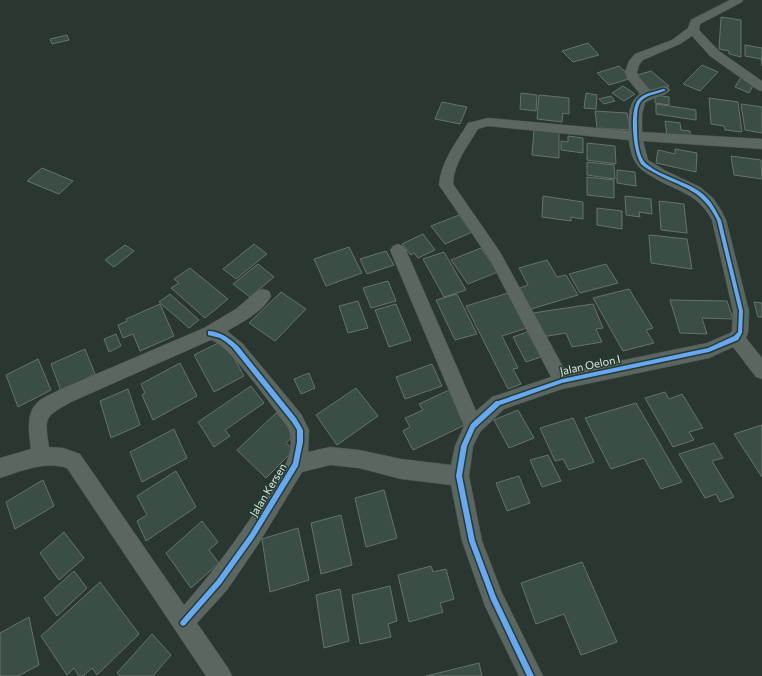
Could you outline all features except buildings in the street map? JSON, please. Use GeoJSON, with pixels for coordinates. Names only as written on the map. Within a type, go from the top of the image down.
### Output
{"type":"FeatureCollection","features":[{"type":"Feature","properties":{"kind":"street"},"geometry":{"type":"LineString","coordinates":[[647,95],[633,78],[631,72],[633,64],[639,57],[652,53],[684,38],[692,30],[695,22],[738,0]]}},
{"type":"Feature","properties":{"kind":"street"},"geometry":{"type":"LineString","coordinates":[[692,30],[697,38],[707,47],[762,87]]}},
{"type":"Feature","properties":{"kind":"street"},"geometry":{"type":"LineString","coordinates":[[664,90],[647,95],[639,102],[636,109],[636,136],[640,158],[643,163],[658,173],[694,190],[707,199],[715,211],[719,220],[741,311],[740,333],[736,338],[762,371]]}},
{"type":"Feature","properties":{"kind":"street"},"geometry":{"type":"LineString","coordinates":[[562,381],[495,256],[446,185],[446,178],[449,168],[473,126],[484,122],[499,122],[636,136],[762,144]]}},
{"type":"Feature","properties":{"kind":"street"},"geometry":{"type":"LineString","coordinates":[[398,250],[473,426]]}},
{"type":"Feature","properties":{"kind":"street"},"geometry":{"type":"LineString","coordinates":[[41,455],[37,420],[41,411],[45,407],[65,396],[210,333],[242,314],[263,296]]}},
{"type":"Feature","properties":{"kind":"street","name":"Jalan Kersen"},"geometry":{"type":"LineString","coordinates":[[183,623],[219,582],[252,536],[296,464],[300,442],[300,430],[294,420],[228,340],[219,334],[210,333]]}},
{"type":"Feature","properties":{"kind":"street","name":"Jalan Oelon I"},"geometry":{"type":"LineString","coordinates":[[531,676],[493,598],[472,541],[459,476],[464,446],[473,426],[498,403],[562,381],[709,350],[736,338]]}},
{"type":"Feature","properties":{"kind":"street"},"geometry":{"type":"LineString","coordinates":[[0,468],[41,455],[61,457],[73,461],[220,676]]}},
{"type":"Feature","properties":{"kind":"street"},"geometry":{"type":"LineString","coordinates":[[296,464],[330,456],[359,459],[401,469],[459,476]]}},
{"type":"Feature","properties":{"kind":"cycle path"},"geometry":{"type":"LineString","coordinates":[[531,676],[493,598],[472,541],[459,476],[464,446],[473,426],[498,403],[562,381],[709,350],[736,338],[740,333],[741,311],[719,220],[714,210],[708,202],[695,191],[661,175],[643,163],[640,158],[635,133],[637,106],[639,101],[647,95],[664,90]]}},
{"type":"Feature","properties":{"kind":"cycle path"},"geometry":{"type":"LineString","coordinates":[[183,623],[219,582],[252,536],[296,464],[300,442],[300,430],[294,420],[237,349],[225,338],[210,333]]}}]}
